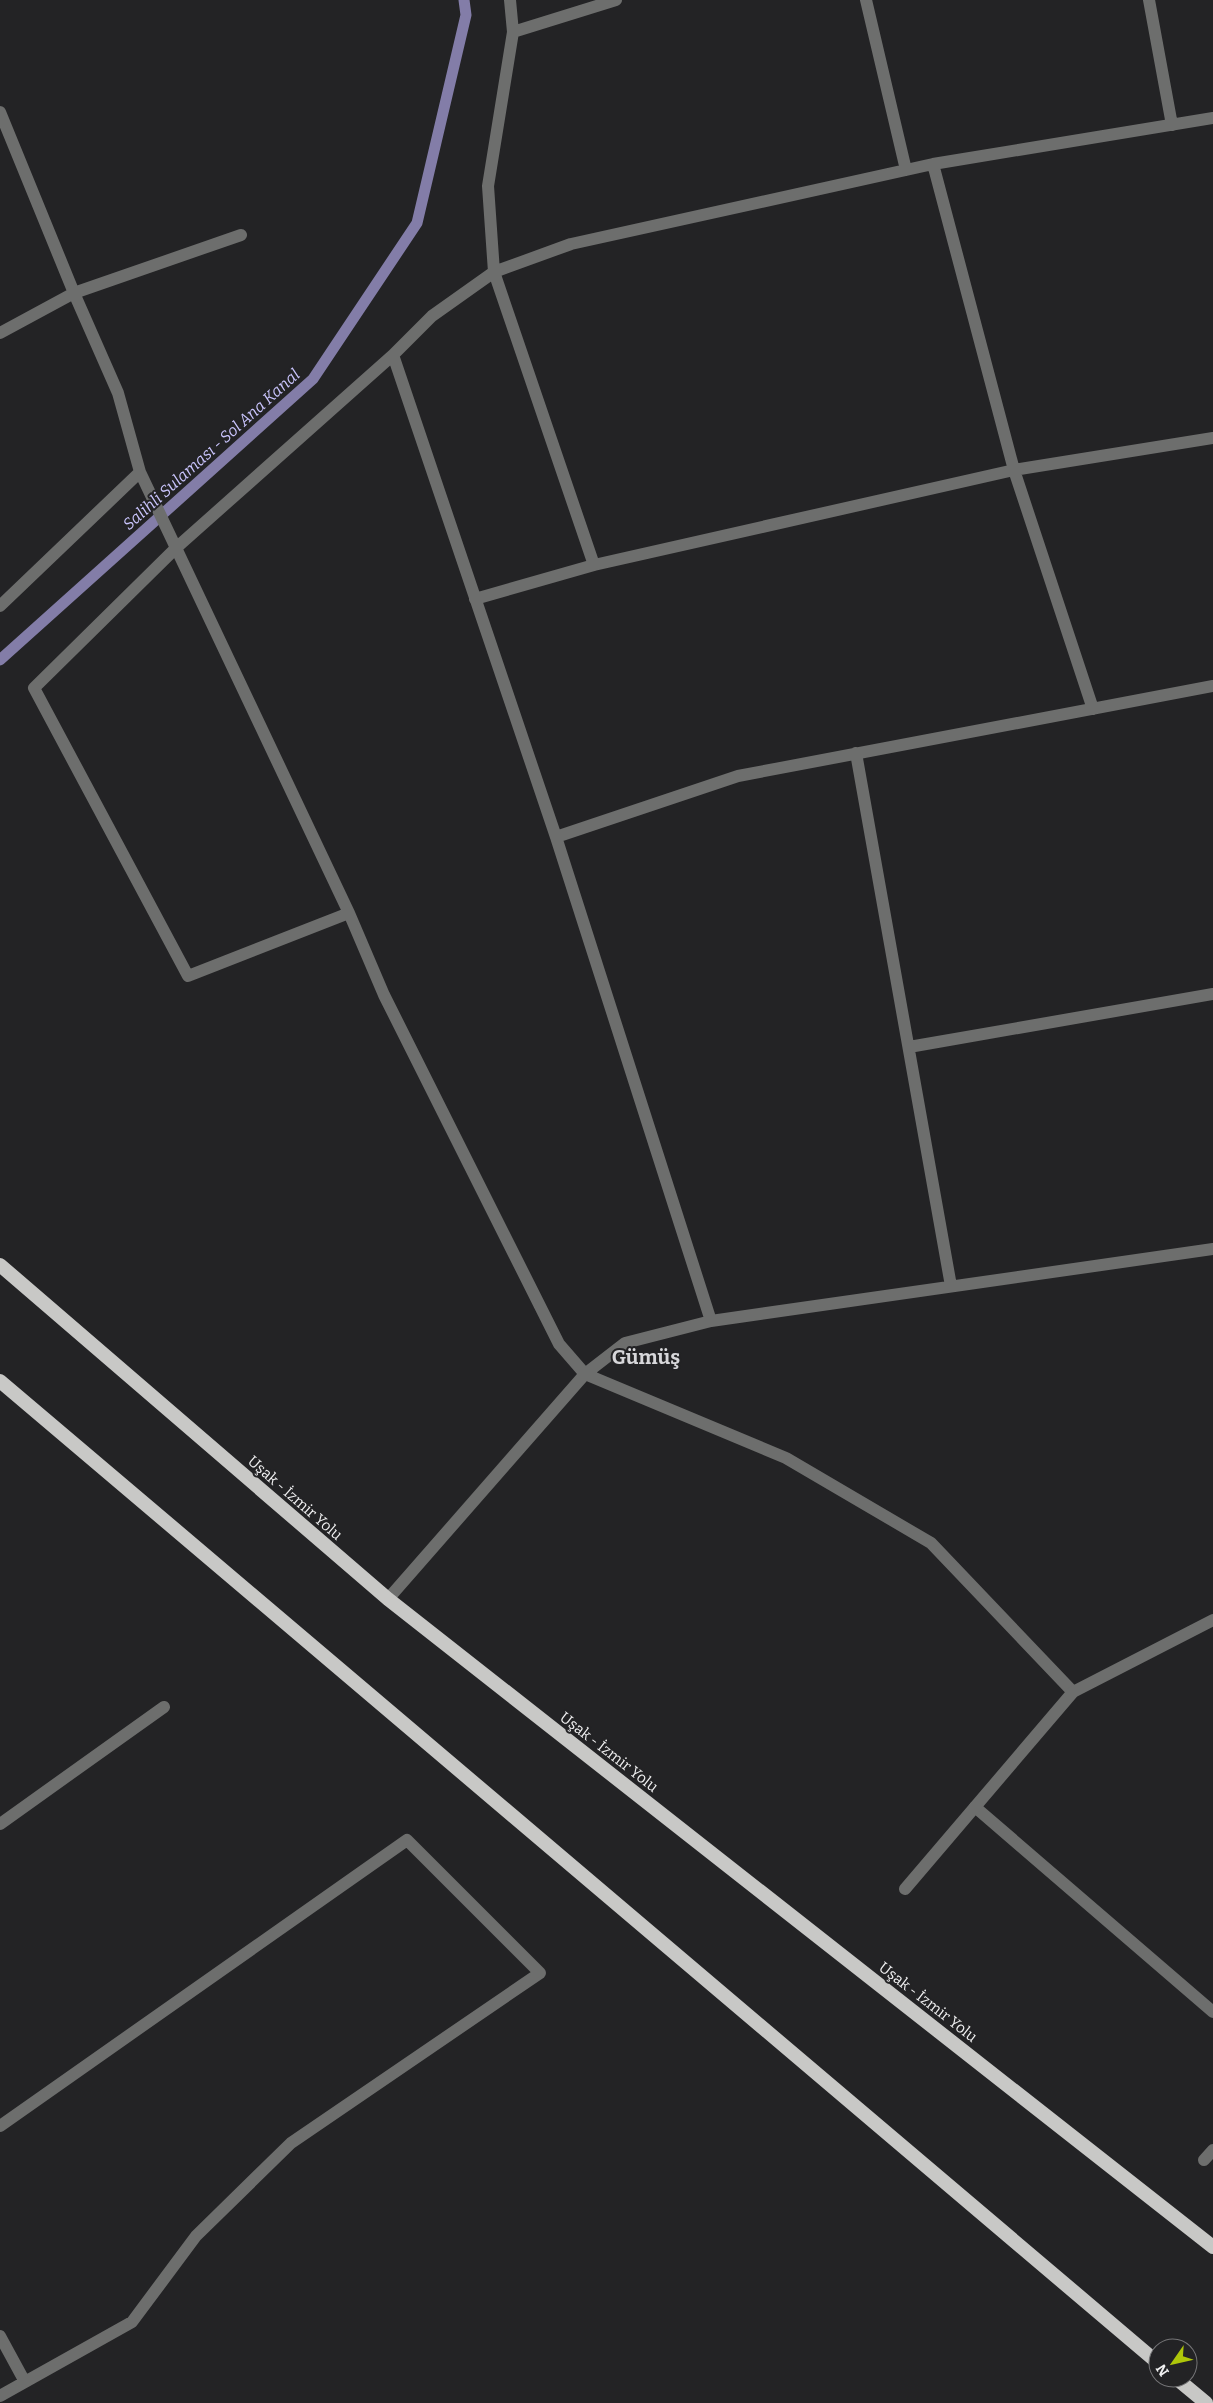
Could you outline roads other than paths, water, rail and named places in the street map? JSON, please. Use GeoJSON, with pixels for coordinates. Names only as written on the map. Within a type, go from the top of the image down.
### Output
{"type":"FeatureCollection","features":[{"type":"Feature","properties":{"kind":"highway","name":"Uşak - İzmir Yolu"},"geometry":{"type":"LineString","coordinates":[[0,1265],[388,1600],[1213,2248]]}},
{"type":"Feature","properties":{"kind":"highway"},"geometry":{"type":"LineString","coordinates":[[0,1381],[1148,2355]]}},
{"type":"Feature","properties":{"kind":"highway"},"geometry":{"type":"LineString","coordinates":[[1188,2388],[1206,2403]]}},
{"type":"Feature","properties":{"kind":"street"},"geometry":{"type":"LineString","coordinates":[[510,0],[513,32],[488,186],[494,272],[594,565]]}},
{"type":"Feature","properties":{"kind":"street"},"geometry":{"type":"LineString","coordinates":[[513,32],[616,0]]}},
{"type":"Feature","properties":{"kind":"street"},"geometry":{"type":"LineString","coordinates":[[866,0],[906,170]]}},
{"type":"Feature","properties":{"kind":"street"},"geometry":{"type":"LineString","coordinates":[[1149,0],[1172,125]]}},
{"type":"Feature","properties":{"kind":"street"},"geometry":{"type":"LineString","coordinates":[[0,112],[74,293],[118,393],[140,472],[349,913],[384,994],[559,1344],[585,1374],[786,1458],[931,1542],[1073,1692]]}},
{"type":"Feature","properties":{"kind":"street"},"geometry":{"type":"LineString","coordinates":[[349,913],[188,976],[34,688],[176,548],[393,355],[432,316],[494,272],[571,244],[933,164],[1213,118]]}},
{"type":"Feature","properties":{"kind":"street"},"geometry":{"type":"LineString","coordinates":[[933,164],[1014,470],[1093,709]]}},
{"type":"Feature","properties":{"kind":"street"},"geometry":{"type":"LineString","coordinates":[[0,333],[74,293],[241,235]]}},
{"type":"Feature","properties":{"kind":"street"},"geometry":{"type":"LineString","coordinates":[[393,355],[556,837],[711,1321]]}},
{"type":"Feature","properties":{"kind":"street"},"geometry":{"type":"LineString","coordinates":[[475,599],[594,565],[1014,470],[1213,438]]}},
{"type":"Feature","properties":{"kind":"street"},"geometry":{"type":"LineString","coordinates":[[0,606],[140,472]]}},
{"type":"Feature","properties":{"kind":"street"},"geometry":{"type":"LineString","coordinates":[[556,837],[738,776],[1213,686]]}},
{"type":"Feature","properties":{"kind":"street"},"geometry":{"type":"LineString","coordinates":[[856,753],[951,1286]]}},
{"type":"Feature","properties":{"kind":"street"},"geometry":{"type":"LineString","coordinates":[[909,1047],[1213,994]]}},
{"type":"Feature","properties":{"kind":"street"},"geometry":{"type":"LineString","coordinates":[[388,1600],[585,1374],[625,1343],[711,1321],[1213,1249]]}},
{"type":"Feature","properties":{"kind":"street"},"geometry":{"type":"LineString","coordinates":[[905,1889],[1073,1692],[1213,1620]]}},
{"type":"Feature","properties":{"kind":"street"},"geometry":{"type":"LineString","coordinates":[[0,1824],[164,1708]]}},
{"type":"Feature","properties":{"kind":"street"},"geometry":{"type":"LineString","coordinates":[[975,1807],[1213,2012]]}},
{"type":"Feature","properties":{"kind":"street"},"geometry":{"type":"LineString","coordinates":[[0,2126],[407,1840],[540,1973],[291,2143],[196,2236],[132,2322],[0,2396]]}},
{"type":"Feature","properties":{"kind":"street"},"geometry":{"type":"LineString","coordinates":[[1204,2160],[1213,2150]]}},
{"type":"Feature","properties":{"kind":"street"},"geometry":{"type":"LineString","coordinates":[[0,2336],[25,2382]]}},
{"type":"Feature","properties":{"kind":"waterway","name":"Salihli Sulaması - Sol Ana Kanal"},"geometry":{"type":"LineString","coordinates":[[0,660],[313,379],[417,223],[466,15],[464,0]]}},
{"type":"Feature","properties":{"kind":"district","name":"Gümüş"},"geometry":{"type":"Point","coordinates":[646,1357]}}]}
